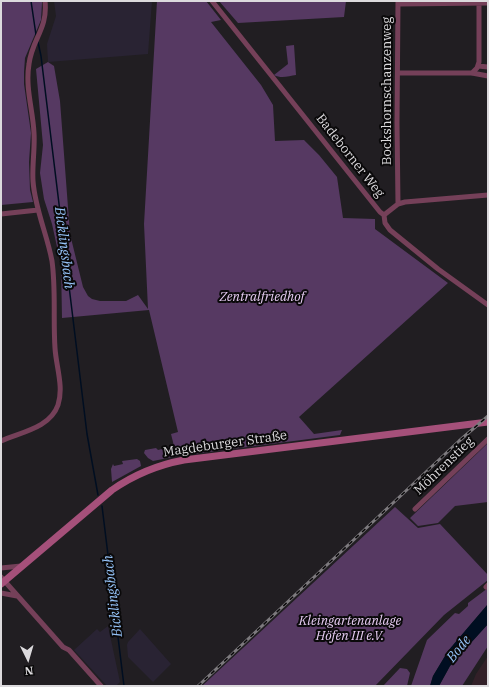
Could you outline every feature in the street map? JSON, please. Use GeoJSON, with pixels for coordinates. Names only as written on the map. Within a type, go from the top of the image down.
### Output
{"type":"FeatureCollection","features":[{"type":"Feature","properties":{"kind":"main road","name":"Magdeburger Straße"},"geometry":{"type":"LineString","coordinates":[[2,581],[112,490],[129,478],[156,466],[191,459],[488,422]]}},
{"type":"Feature","properties":{"kind":"street"},"geometry":{"type":"LineString","coordinates":[[1,441],[32,429],[45,422],[55,410],[60,396],[55,347],[54,276],[50,251],[38,210],[33,183],[35,140],[28,82],[30,58],[45,20],[45,1]]}},
{"type":"Feature","properties":{"kind":"street","name":"Badeborner Weg"},"geometry":{"type":"LineString","coordinates":[[212,1],[380,212],[384,215],[386,225],[392,232],[438,269],[488,305]]}},
{"type":"Feature","properties":{"kind":"street"},"geometry":{"type":"LineString","coordinates":[[398,2],[488,3]]}},
{"type":"Feature","properties":{"kind":"street","name":"Bockshornschanzenweg"},"geometry":{"type":"LineString","coordinates":[[398,2],[398,204]]}},
{"type":"Feature","properties":{"kind":"street"},"geometry":{"type":"LineString","coordinates":[[472,73],[478,66],[479,3]]}},
{"type":"Feature","properties":{"kind":"street"},"geometry":{"type":"LineString","coordinates":[[478,66],[488,67]]}},
{"type":"Feature","properties":{"kind":"street"},"geometry":{"type":"LineString","coordinates":[[398,73],[472,73],[488,76]]}},
{"type":"Feature","properties":{"kind":"street"},"geometry":{"type":"LineString","coordinates":[[384,215],[398,204],[407,202],[488,195]]}},
{"type":"Feature","properties":{"kind":"street"},"geometry":{"type":"LineString","coordinates":[[1,214],[38,210]]}},
{"type":"Feature","properties":{"kind":"street","name":"Möhrenstieg"},"geometry":{"type":"LineString","coordinates":[[415,509],[488,439]]}},
{"type":"Feature","properties":{"kind":"street"},"geometry":{"type":"LineString","coordinates":[[1,568],[22,566]]}},
{"type":"Feature","properties":{"kind":"street","name":"Magdeburger Straße"},"geometry":{"type":"LineString","coordinates":[[2,581],[62,647],[69,650],[101,686]]}},
{"type":"Feature","properties":{"kind":"street"},"geometry":{"type":"LineString","coordinates":[[1,593],[17,596]]}},
{"type":"Feature","properties":{"kind":"shaded area"},"geometry":{"type":"Polygon","coordinates":[[[54,1],[152,1],[148,54],[48,62],[47,44],[56,16],[54,1]]]}},
{"type":"Feature","properties":{"kind":"shaded area"},"geometry":{"type":"Polygon","coordinates":[[[108,626],[120,682],[116,686],[107,686],[74,650],[97,629],[100,632],[108,626]]]}},
{"type":"Feature","properties":{"kind":"shaded area"},"geometry":{"type":"Polygon","coordinates":[[[140,629],[171,664],[153,682],[128,657],[128,642],[140,629]]]}},
{"type":"Feature","properties":{"kind":"shaded area"},"geometry":{"type":"Polygon","coordinates":[[[488,656],[488,686],[471,686],[476,674],[488,656]]]}},
{"type":"Feature","properties":{"kind":"green space"},"geometry":{"type":"Polygon","coordinates":[[[1,1],[42,1],[42,3],[41,20],[25,58],[24,72],[24,84],[31,133],[29,162],[30,190],[33,202],[1,205],[1,1]]]}},
{"type":"Feature","properties":{"kind":"green space","name":"Zentralfriedhof"},"geometry":{"type":"Polygon","coordinates":[[[157,1],[206,1],[221,20],[211,22],[261,85],[273,105],[275,141],[304,140],[319,155],[337,177],[343,218],[375,219],[375,229],[448,283],[299,417],[314,434],[342,430],[340,435],[178,456],[153,461],[144,453],[145,450],[156,448],[158,450],[174,446],[171,434],[178,432],[149,310],[62,318],[61,265],[52,224],[44,199],[40,173],[43,145],[36,69],[48,62],[54,66],[60,101],[70,234],[83,287],[88,296],[92,299],[100,301],[126,301],[138,295],[148,309],[144,224],[157,1]]]}},
{"type":"Feature","properties":{"kind":"green space"},"geometry":{"type":"Polygon","coordinates":[[[219,1],[346,1],[344,17],[238,23],[219,1]]]}},
{"type":"Feature","properties":{"kind":"green space"},"geometry":{"type":"Polygon","coordinates":[[[294,45],[296,75],[282,77],[274,75],[288,64],[286,46],[294,45]]]}},
{"type":"Feature","properties":{"kind":"green space"},"geometry":{"type":"Polygon","coordinates":[[[488,443],[488,502],[455,506],[438,523],[418,526],[410,518],[488,443]]]}},
{"type":"Feature","properties":{"kind":"green space"},"geometry":{"type":"Polygon","coordinates":[[[137,459],[140,461],[141,466],[112,482],[111,469],[113,464],[114,466],[123,464],[122,461],[137,459]]]}},
{"type":"Feature","properties":{"kind":"green space","name":"Kleingartenanlage Höfen III e.V."},"geometry":{"type":"Polygon","coordinates":[[[395,507],[418,528],[440,524],[488,575],[488,580],[444,615],[375,686],[202,686],[395,507]]]}},
{"type":"Feature","properties":{"kind":"green space"},"geometry":{"type":"Polygon","coordinates":[[[488,588],[488,604],[448,651],[433,676],[430,686],[411,686],[427,640],[455,613],[459,614],[468,606],[468,603],[488,588]]]}},
{"type":"Feature","properties":{"kind":"green space"},"geometry":{"type":"Polygon","coordinates":[[[488,624],[488,646],[462,686],[439,686],[450,666],[488,624]]]}},
{"type":"Feature","properties":{"kind":"green space"},"geometry":{"type":"Polygon","coordinates":[[[400,668],[407,669],[410,673],[407,686],[383,686],[400,668]]]}},
{"type":"Feature","properties":{"kind":"water","name":"Bode"},"geometry":{"type":"Polygon","coordinates":[[[488,604],[488,624],[450,666],[439,686],[430,686],[433,676],[448,651],[488,604]]]}},
{"type":"Feature","properties":{"kind":"waterway","name":"Bicklingsbach"},"geometry":{"type":"LineString","coordinates":[[31,1],[36,35]]}},
{"type":"Feature","properties":{"kind":"waterway","name":"Bicklingsbach"},"geometry":{"type":"LineString","coordinates":[[38,42],[41,56],[87,434],[98,495]]}},
{"type":"Feature","properties":{"kind":"waterway","name":"Bicklingsbach"},"geometry":{"type":"LineString","coordinates":[[102,506],[124,686]]}},
{"type":"Feature","properties":{"kind":"railway"},"geometry":{"type":"LineString","coordinates":[[198,686],[459,441],[488,416]]}}]}
